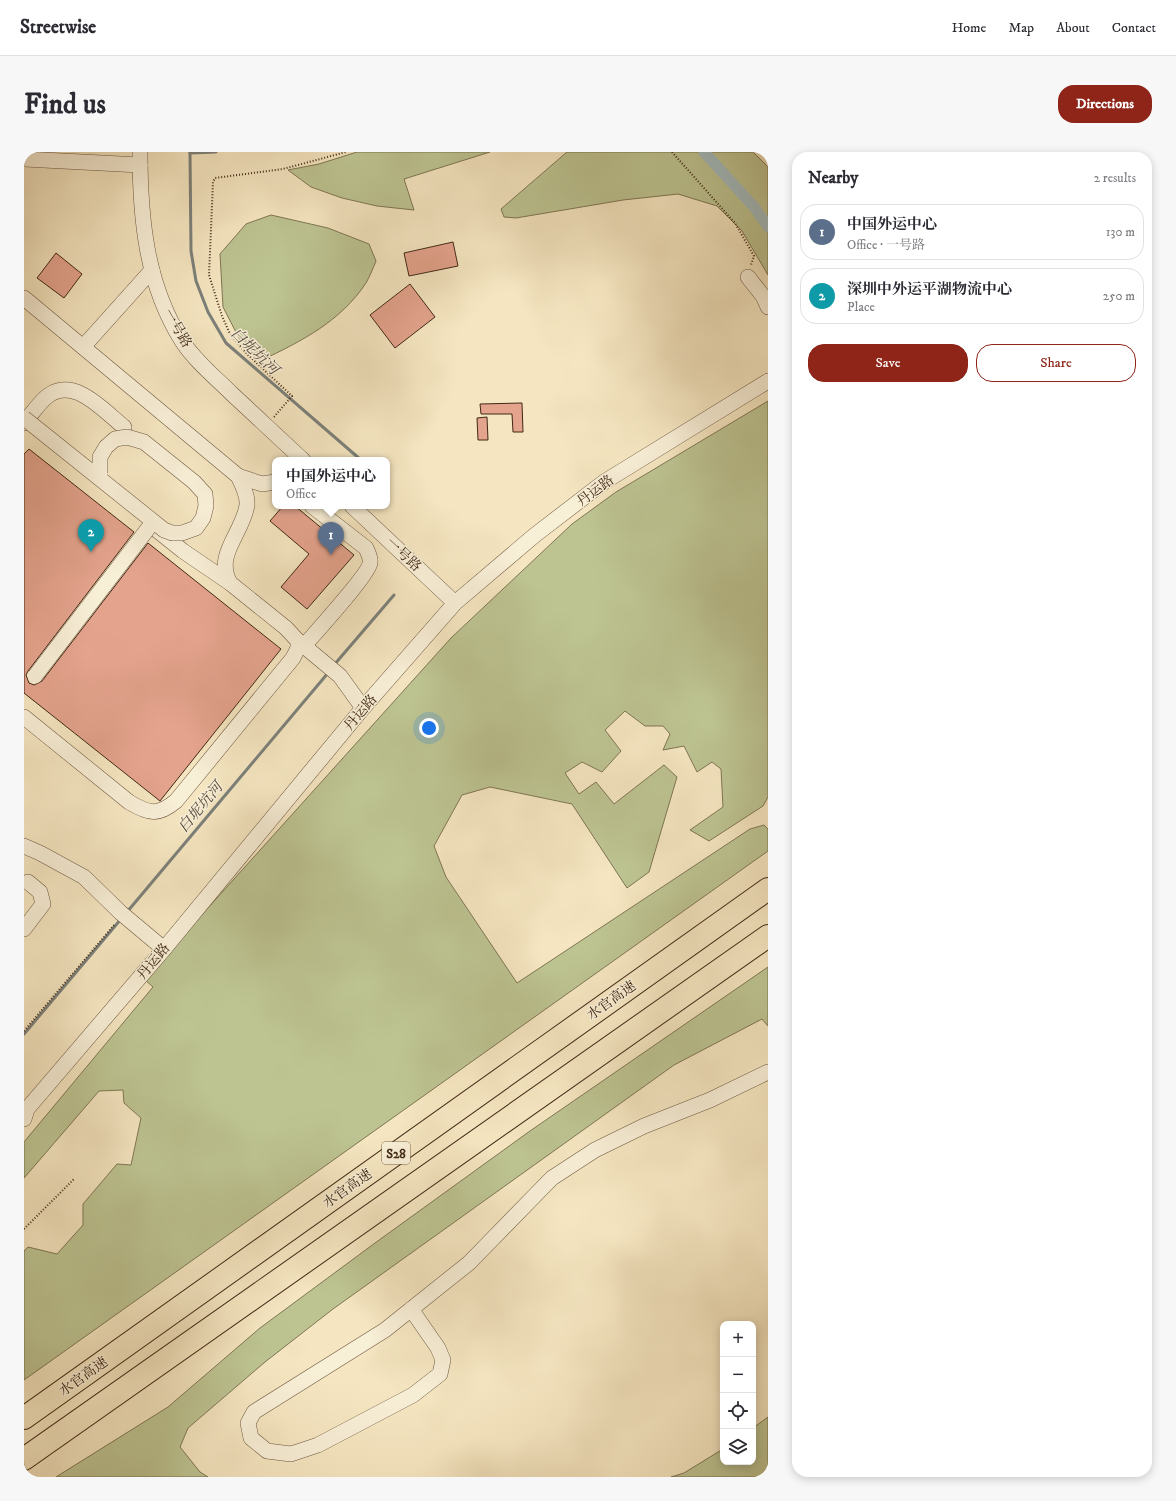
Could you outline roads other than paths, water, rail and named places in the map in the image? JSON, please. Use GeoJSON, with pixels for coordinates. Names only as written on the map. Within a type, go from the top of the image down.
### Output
{"type":"FeatureCollection","features":[{"type":"Feature","properties":{"kind":"highway","name":"水官高速"},"geometry":{"type":"LineString","coordinates":[[24,1418],[768,889]]}},
{"type":"Feature","properties":{"kind":"highway","name":"S28"},"geometry":{"type":"LineString","coordinates":[[32,1453],[768,936]]}},
{"type":"Feature","properties":{"kind":"street"},"geometry":{"type":"LineString","coordinates":[[24,159],[140,158]]}},
{"type":"Feature","properties":{"kind":"street","name":"一号路"},"geometry":{"type":"LineString","coordinates":[[140,158],[140,206],[152,270],[166,311],[183,342],[205,368],[300,457]]}},
{"type":"Feature","properties":{"kind":"street"},"geometry":{"type":"LineString","coordinates":[[83,347],[152,270]]}},
{"type":"Feature","properties":{"kind":"street"},"geometry":{"type":"LineString","coordinates":[[748,277],[763,296],[768,307]]}},
{"type":"Feature","properties":{"kind":"street"},"geometry":{"type":"LineString","coordinates":[[24,298],[238,476],[262,484],[272,482]]}},
{"type":"Feature","properties":{"kind":"street","name":"丹运路"},"geometry":{"type":"LineString","coordinates":[[24,1119],[27,1108],[164,949],[363,708],[455,603],[535,535],[604,482],[768,381]]}},
{"type":"Feature","properties":{"kind":"street"},"geometry":{"type":"LineString","coordinates":[[24,423],[49,395],[59,390],[69,389],[82,394],[124,427]]}},
{"type":"Feature","properties":{"kind":"street"},"geometry":{"type":"LineString","coordinates":[[24,418],[153,522],[172,533],[182,533],[196,528],[203,518],[206,506],[202,489],[144,442],[127,437],[115,439],[106,447],[100,457],[100,473],[100,482],[104,488],[183,551],[230,583],[286,628],[340,676],[363,708]]}},
{"type":"Feature","properties":{"kind":"street"},"geometry":{"type":"LineString","coordinates":[[230,583],[226,576],[225,559],[244,516],[247,504],[244,490],[238,476]]}},
{"type":"Feature","properties":{"kind":"street"},"geometry":{"type":"LineString","coordinates":[[24,717],[129,802],[144,811],[164,811],[176,801],[293,658],[298,648],[306,647],[361,578],[370,563],[369,554],[366,548],[316,509]]}},
{"type":"Feature","properties":{"kind":"street","name":"一号路"},"geometry":{"type":"LineString","coordinates":[[355,509],[455,603]]}},
{"type":"Feature","properties":{"kind":"street"},"geometry":{"type":"LineString","coordinates":[[35,676],[153,522]]}},
{"type":"Feature","properties":{"kind":"street"},"geometry":{"type":"LineString","coordinates":[[24,846],[84,877],[118,918],[150,938],[164,949]]}},
{"type":"Feature","properties":{"kind":"street"},"geometry":{"type":"LineString","coordinates":[[24,929],[43,904],[40,892],[28,882]]}},
{"type":"Feature","properties":{"kind":"street"},"geometry":{"type":"LineString","coordinates":[[411,1309],[438,1348],[443,1360],[440,1374],[413,1395],[318,1445],[292,1454],[267,1451],[251,1438],[248,1423],[254,1412],[385,1330],[469,1262],[552,1178],[595,1150],[637,1130],[710,1100],[768,1072]]}},
{"type":"Feature","properties":{"kind":"waterway","name":"白坭坑河"},"geometry":{"type":"LineString","coordinates":[[190,152],[191,251],[196,281],[208,312],[226,343],[358,457]]}},
{"type":"Feature","properties":{"kind":"waterway"},"geometry":{"type":"LineString","coordinates":[[190,153],[216,152]]}},
{"type":"Feature","properties":{"kind":"waterway"},"geometry":{"type":"LineString","coordinates":[[704,152],[755,208],[768,227]]}},
{"type":"Feature","properties":{"kind":"waterway","name":"白坭坑河"},"geometry":{"type":"LineString","coordinates":[[334,665],[394,595]]}},
{"type":"Feature","properties":{"kind":"waterway","name":"白坭坑河"},"geometry":{"type":"LineString","coordinates":[[127,912],[328,673]]}},
{"type":"Feature","properties":{"kind":"waterway","name":"白坭坑河"},"geometry":{"type":"LineString","coordinates":[[24,1034],[121,919]]}},
{"type":"Feature","properties":{"kind":"place","name":"深圳中外运平湖物流中心"},"geometry":{"type":"Point","coordinates":[91,552]}},
{"type":"Feature","properties":{"kind":"place","name":"中国外运中心"},"geometry":{"type":"Point","coordinates":[331,555]}}]}
